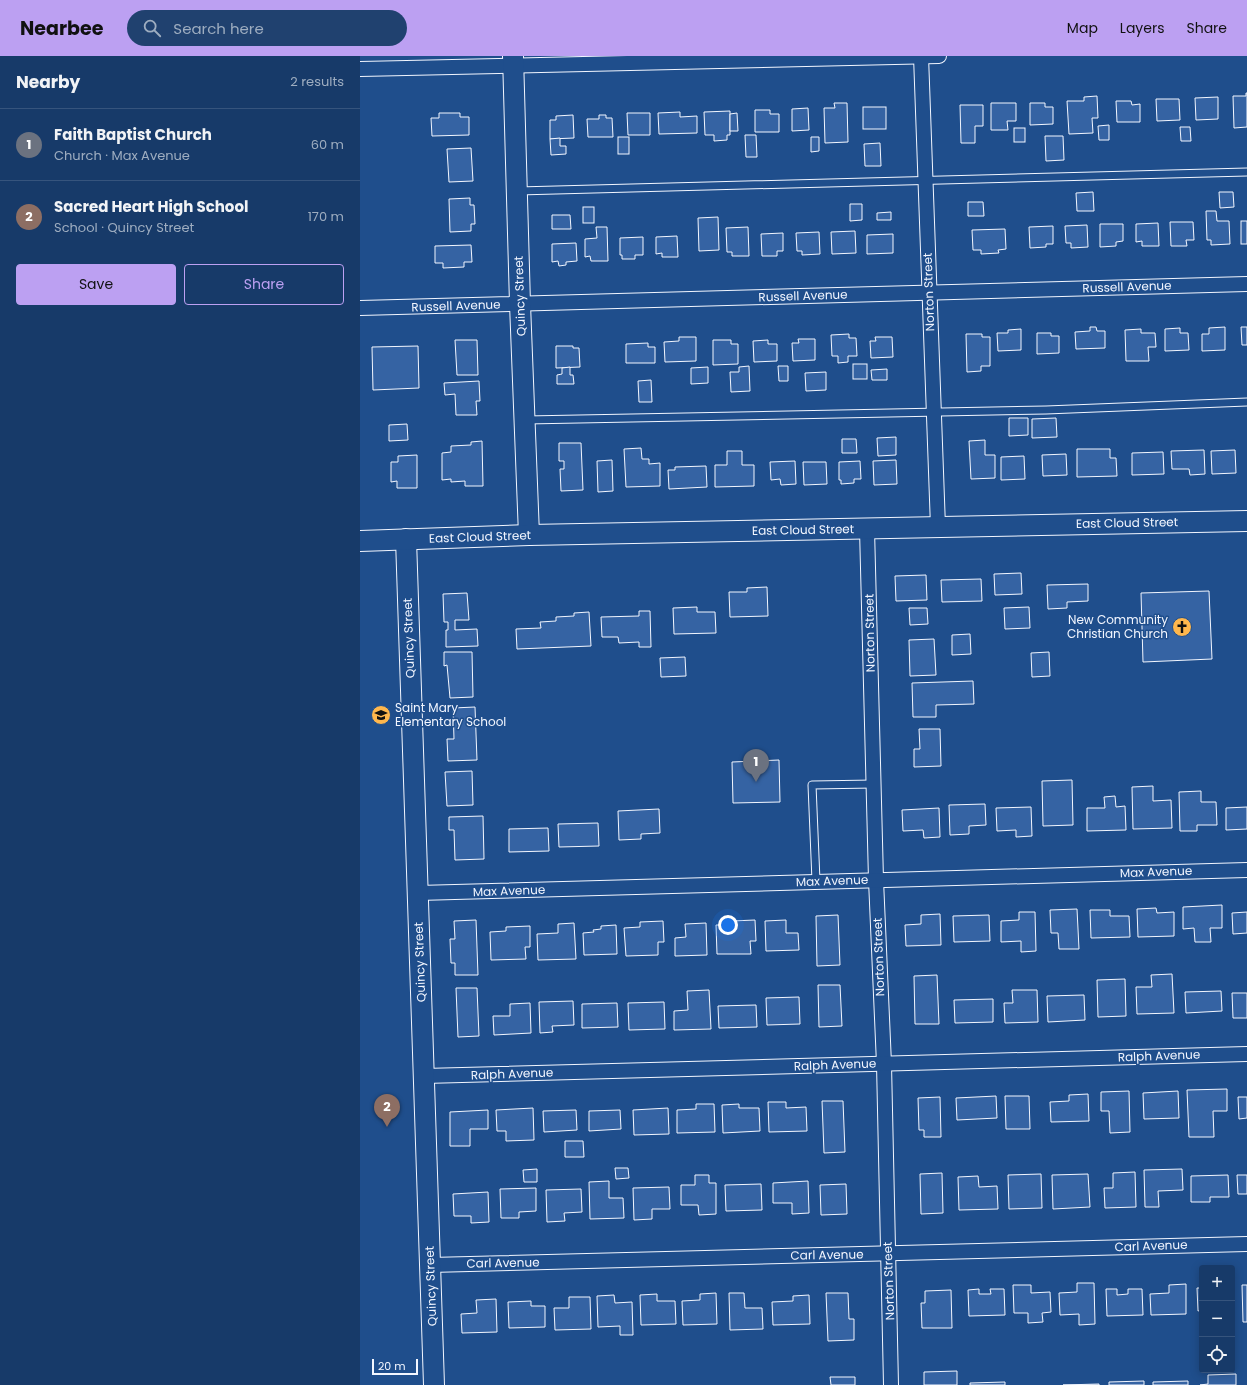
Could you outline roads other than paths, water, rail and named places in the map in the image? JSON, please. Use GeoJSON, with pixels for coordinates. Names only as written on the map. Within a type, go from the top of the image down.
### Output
{"type":"FeatureCollection","features":[{"type":"Feature","properties":{"kind":"street","name":"Norton Street"},"geometry":{"type":"LineString","coordinates":[[921,56],[938,527]]}},
{"type":"Feature","properties":{"kind":"street"},"geometry":{"type":"LineString","coordinates":[[360,69],[513,60],[939,56]]}},
{"type":"Feature","properties":{"kind":"street","name":"Quincy Street"},"geometry":{"type":"LineString","coordinates":[[513,60],[516,191],[529,536]]}},
{"type":"Feature","properties":{"kind":"street","name":"Russell Avenue"},"geometry":{"type":"LineString","coordinates":[[360,308],[1247,284]]}},
{"type":"Feature","properties":{"kind":"street","name":"East Cloud Street"},"geometry":{"type":"LineString","coordinates":[[360,541],[1247,521]]}},
{"type":"Feature","properties":{"kind":"street","name":"Norton Street"},"geometry":{"type":"LineString","coordinates":[[867,529],[876,880],[884,1064],[891,1385]]}},
{"type":"Feature","properties":{"kind":"street","name":"Quincy Street"},"geometry":{"type":"LineString","coordinates":[[406,539],[434,1385]]}},
{"type":"Feature","properties":{"kind":"street","name":"Max Avenue"},"geometry":{"type":"LineString","coordinates":[[418,893],[1247,870]]}},
{"type":"Feature","properties":{"kind":"street","name":"Ralph Avenue"},"geometry":{"type":"LineString","coordinates":[[424,1076],[1247,1054]]}},
{"type":"Feature","properties":{"kind":"street","name":"Carl Avenue"},"geometry":{"type":"LineString","coordinates":[[430,1265],[1247,1244]]}},
{"type":"Feature","properties":{"kind":"lane"},"geometry":{"type":"LineString","coordinates":[[516,191],[1247,172]]}},
{"type":"Feature","properties":{"kind":"lane"},"geometry":{"type":"LineString","coordinates":[[524,420],[1046,410],[1247,402]]}},
{"type":"Feature","properties":{"kind":"lane"},"geometry":{"type":"LineString","coordinates":[[816,882],[812,785],[874,784]]}},
{"type":"Feature","properties":{"kind":"place","name":"New Community Christian Church"},"geometry":{"type":"Point","coordinates":[1182,627]}},
{"type":"Feature","properties":{"kind":"place","name":"Saint Mary Elementary School"},"geometry":{"type":"Point","coordinates":[381,715]}},
{"type":"Feature","properties":{"kind":"place","name":"Faith Baptist Church"},"geometry":{"type":"Point","coordinates":[756,782]}},
{"type":"Feature","properties":{"kind":"place","name":"Sacred Heart High School"},"geometry":{"type":"Point","coordinates":[387,1127]}}]}
